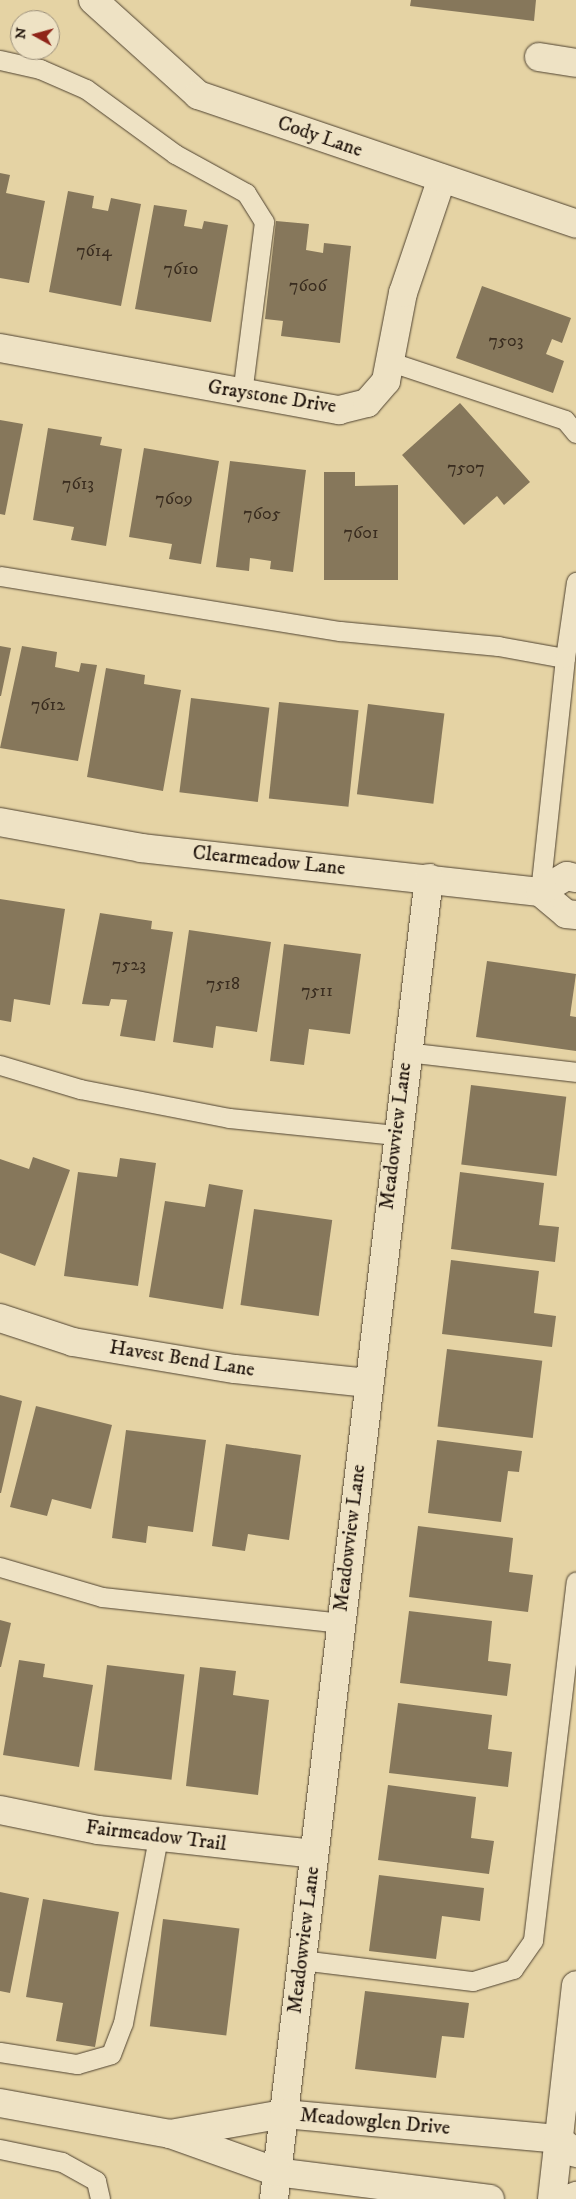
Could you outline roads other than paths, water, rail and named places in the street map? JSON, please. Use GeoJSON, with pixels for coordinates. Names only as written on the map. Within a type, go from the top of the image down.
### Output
{"type":"FeatureCollection","features":[{"type":"Feature","properties":{"kind":"street","name":"Cody Lane"},"geometry":{"type":"LineString","coordinates":[[93,0],[198,95],[576,224]]}},
{"type":"Feature","properties":{"kind":"street"},"geometry":{"type":"LineString","coordinates":[[539,57],[576,63]]}},
{"type":"Feature","properties":{"kind":"street","name":"Graystone Drive"},"geometry":{"type":"LineString","coordinates":[[0,348],[242,394],[339,410],[367,403],[386,381],[392,362],[403,293],[442,178]]}},
{"type":"Feature","properties":{"kind":"street","name":"Clearmeadow Lane"},"geometry":{"type":"LineString","coordinates":[[0,822],[141,848],[429,878],[540,892]]}},
{"type":"Feature","properties":{"kind":"street"},"geometry":{"type":"LineString","coordinates":[[576,878],[567,876],[540,892],[566,914],[576,915]]}},
{"type":"Feature","properties":{"kind":"street","name":"Meadowview Lane"},"geometry":{"type":"LineString","coordinates":[[274,2199],[396,1135],[429,878]]}},
{"type":"Feature","properties":{"kind":"street","name":"Havest Bend Lane"},"geometry":{"type":"LineString","coordinates":[[0,1318],[73,1342],[235,1369],[368,1383]]}},
{"type":"Feature","properties":{"kind":"street","name":"Fairmeadow Trail"},"geometry":{"type":"LineString","coordinates":[[0,1810],[158,1837],[314,1854]]}},
{"type":"Feature","properties":{"kind":"street"},"geometry":{"type":"LineString","coordinates":[[552,2199],[567,2146],[576,1985]]}},
{"type":"Feature","properties":{"kind":"street","name":"Meadowglen Drive"},"geometry":{"type":"LineString","coordinates":[[0,2103],[170,2134],[277,2172],[490,2199]]}},
{"type":"Feature","properties":{"kind":"street","name":"Meadowglen Drive"},"geometry":{"type":"LineString","coordinates":[[170,2134],[284,2114],[567,2146]]}},
{"type":"Feature","properties":{"kind":"street"},"geometry":{"type":"LineString","coordinates":[[569,2199],[576,2196]]}},
{"type":"Feature","properties":{"kind":"lane"},"geometry":{"type":"LineString","coordinates":[[0,60],[40,69],[86,89],[176,154],[246,193],[264,222],[242,394]]}},
{"type":"Feature","properties":{"kind":"lane"},"geometry":{"type":"LineString","coordinates":[[392,362],[566,420],[576,432]]}},
{"type":"Feature","properties":{"kind":"lane"},"geometry":{"type":"LineString","coordinates":[[0,576],[340,631],[498,646],[565,658]]}},
{"type":"Feature","properties":{"kind":"lane"},"geometry":{"type":"LineString","coordinates":[[540,892],[565,658],[576,582]]}},
{"type":"Feature","properties":{"kind":"lane"},"geometry":{"type":"LineString","coordinates":[[406,1052],[576,1072]]}},
{"type":"Feature","properties":{"kind":"lane"},"geometry":{"type":"LineString","coordinates":[[0,1065],[80,1089],[229,1118],[396,1135]]}},
{"type":"Feature","properties":{"kind":"lane"},"geometry":{"type":"LineString","coordinates":[[0,1567],[102,1597],[340,1623]]}},
{"type":"Feature","properties":{"kind":"lane"},"geometry":{"type":"LineString","coordinates":[[301,1960],[472,1981],[513,1969],[533,1940],[576,1582]]}},
{"type":"Feature","properties":{"kind":"lane"},"geometry":{"type":"LineString","coordinates":[[0,2052],[77,2064],[112,2054],[123,2023],[158,1837]]}},
{"type":"Feature","properties":{"kind":"lane"},"geometry":{"type":"LineString","coordinates":[[0,2150],[62,2162],[96,2181],[100,2199]]}}]}
